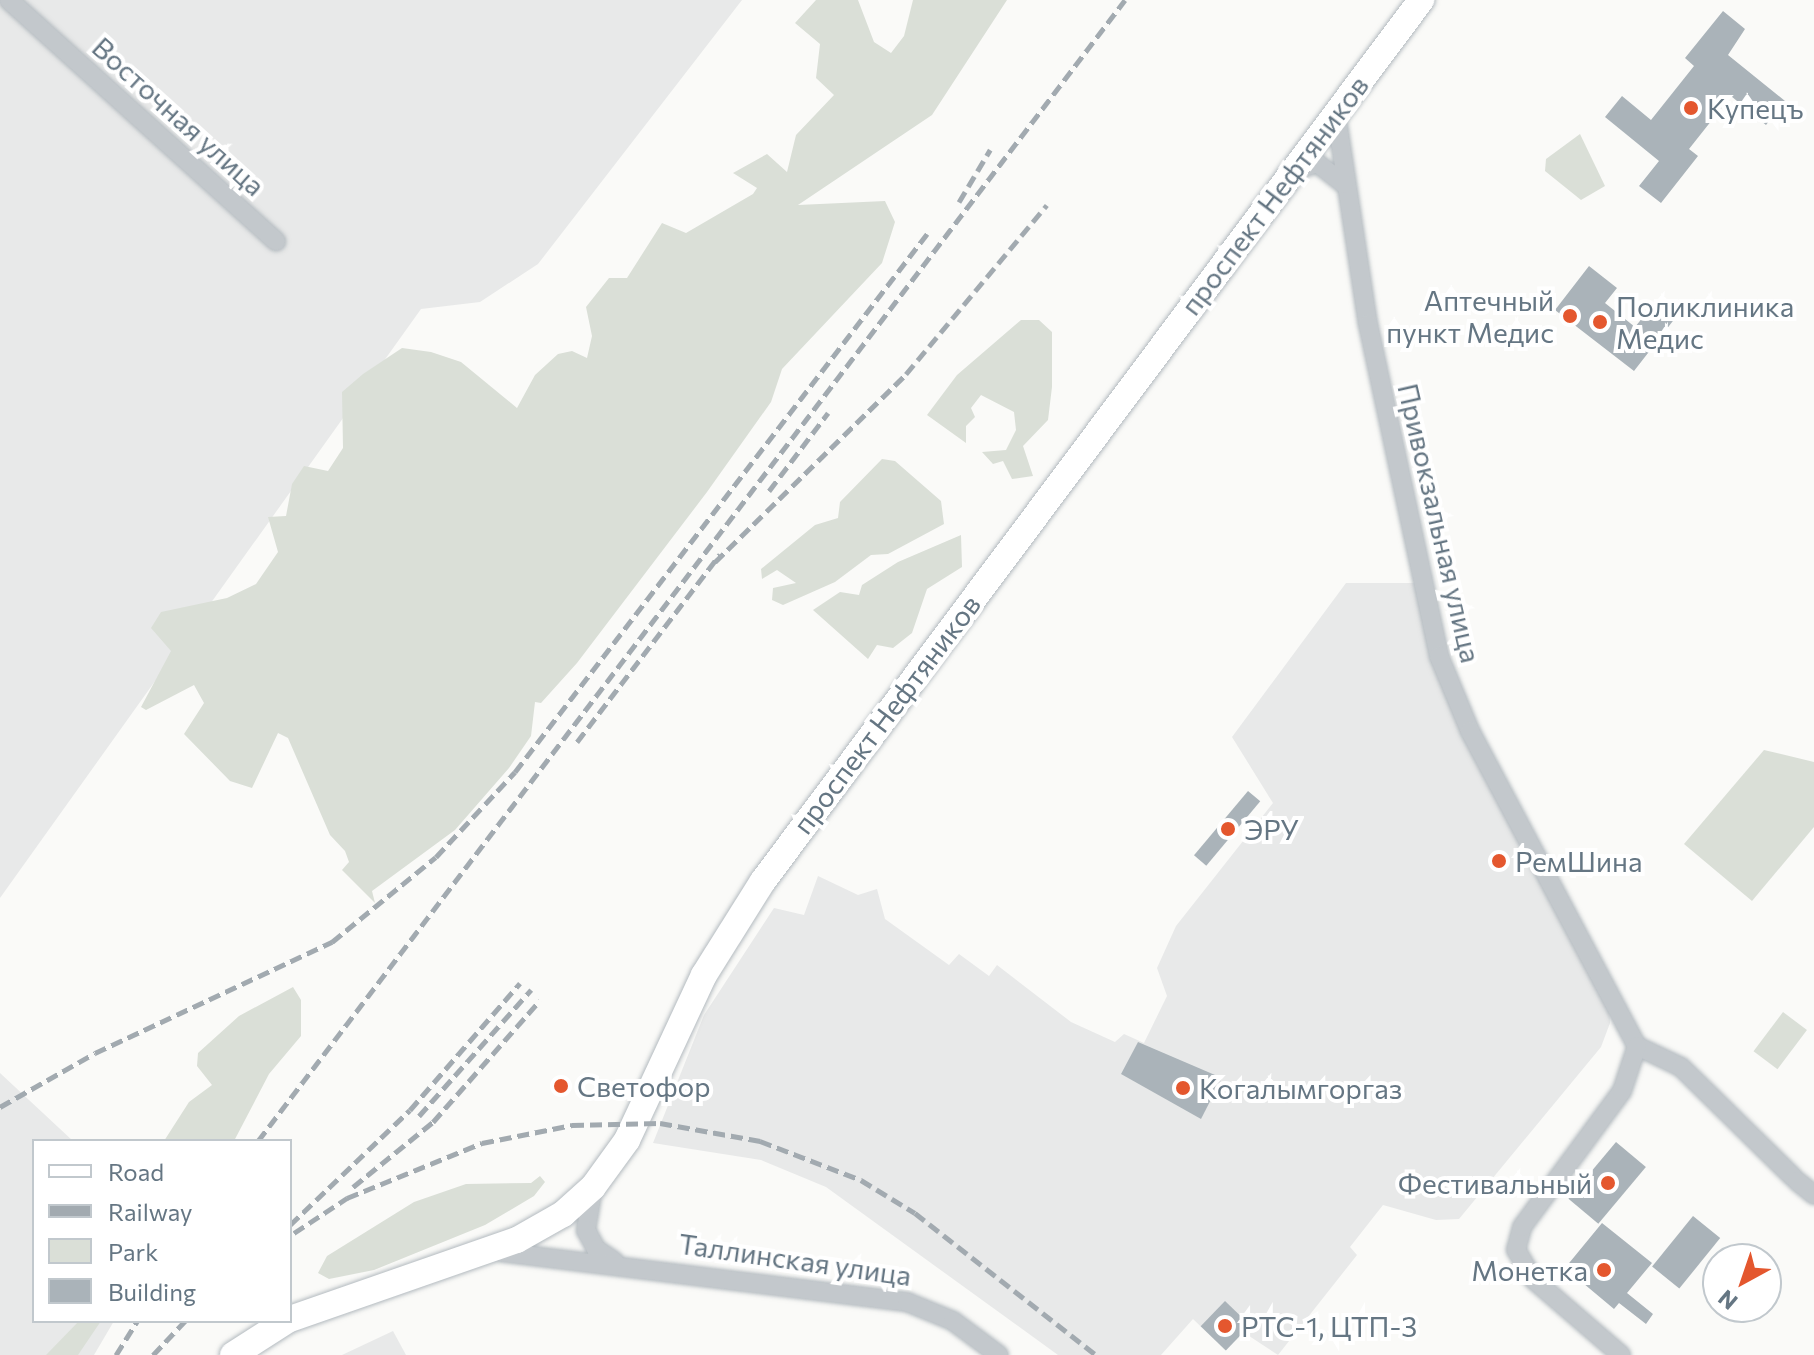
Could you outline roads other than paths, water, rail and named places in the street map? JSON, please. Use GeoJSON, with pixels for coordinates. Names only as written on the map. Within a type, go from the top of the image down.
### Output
{"type":"FeatureCollection","features":[{"type":"Feature","properties":{"kind":"main road","name":"проспект Нефтяников"},"geometry":{"type":"LineString","coordinates":[[292,1319],[485,1252],[547,1225],[593,1187],[627,1140],[704,975],[763,881],[1421,0]]}},
{"type":"Feature","properties":{"kind":"main road","name":"проспект Нефтяников"},"geometry":{"type":"LineString","coordinates":[[233,1355],[283,1323]]}},
{"type":"Feature","properties":{"kind":"street","name":"Восточная улица"},"geometry":{"type":"LineString","coordinates":[[9,0],[276,241]]}},
{"type":"Feature","properties":{"kind":"street","name":"Привокзальная улица"},"geometry":{"type":"LineString","coordinates":[[1336,113],[1344,184],[1398,479],[1439,656],[1470,731],[1637,1046]]}},
{"type":"Feature","properties":{"kind":"street"},"geometry":{"type":"LineString","coordinates":[[1293,171],[1317,163],[1344,184]]}},
{"type":"Feature","properties":{"kind":"street"},"geometry":{"type":"LineString","coordinates":[[1620,1355],[1533,1279],[1516,1250],[1522,1227],[1622,1091],[1637,1046],[1681,1067],[1814,1195]]}},
{"type":"Feature","properties":{"kind":"street"},"geometry":{"type":"LineString","coordinates":[[593,1187],[586,1230],[596,1249],[616,1262]]}},
{"type":"Feature","properties":{"kind":"street","name":"Таллинская улица"},"geometry":{"type":"LineString","coordinates":[[485,1252],[616,1262],[907,1302],[953,1321],[999,1355]]}},
{"type":"Feature","properties":{"kind":"railway"},"geometry":{"type":"LineString","coordinates":[[260,1139],[1125,0]]}},
{"type":"Feature","properties":{"kind":"railway"},"geometry":{"type":"LineString","coordinates":[[959,202],[990,150]]}},
{"type":"Feature","properties":{"kind":"railway"},"geometry":{"type":"LineString","coordinates":[[715,562],[906,374],[1047,205]]}},
{"type":"Feature","properties":{"kind":"railway"},"geometry":{"type":"LineString","coordinates":[[0,1107],[95,1053],[332,942],[436,857],[515,772],[927,234]]}},
{"type":"Feature","properties":{"kind":"railway"},"geometry":{"type":"LineString","coordinates":[[769,491],[828,413]]}},
{"type":"Feature","properties":{"kind":"railway"},"geometry":{"type":"LineString","coordinates":[[577,742],[720,554]]}},
{"type":"Feature","properties":{"kind":"railway"},"geometry":{"type":"LineString","coordinates":[[292,1223],[410,1110],[520,983]]}},
{"type":"Feature","properties":{"kind":"railway"},"geometry":{"type":"LineString","coordinates":[[419,1116],[531,990]]}},
{"type":"Feature","properties":{"kind":"railway"},"geometry":{"type":"LineString","coordinates":[[353,1187],[433,1122],[540,1000]]}},
{"type":"Feature","properties":{"kind":"railway"},"geometry":{"type":"LineString","coordinates":[[294,1233],[347,1198],[482,1143],[572,1125],[660,1123],[760,1141],[861,1180],[915,1213],[1095,1354]]}},
{"type":"Feature","properties":{"kind":"railway"},"geometry":{"type":"LineString","coordinates":[[116,1355],[136,1323]]}},
{"type":"Feature","properties":{"kind":"railway"},"geometry":{"type":"LineString","coordinates":[[153,1355],[183,1323]]}},
{"type":"Feature","properties":{"kind":"place","name":"Купецъ"},"geometry":{"type":"Point","coordinates":[1691,108]}},
{"type":"Feature","properties":{"kind":"place","name":"Аптечный пункт Медис"},"geometry":{"type":"Point","coordinates":[1570,316]}},
{"type":"Feature","properties":{"kind":"place","name":"Поликлиника Медис"},"geometry":{"type":"Point","coordinates":[1600,322]}},
{"type":"Feature","properties":{"kind":"place","name":"ЭРУ"},"geometry":{"type":"Point","coordinates":[1228,829]}},
{"type":"Feature","properties":{"kind":"place","name":"РемШина"},"geometry":{"type":"Point","coordinates":[1499,861]}},
{"type":"Feature","properties":{"kind":"place","name":"Светофор"},"geometry":{"type":"Point","coordinates":[561,1086]}},
{"type":"Feature","properties":{"kind":"place","name":"Когалымгоргаз"},"geometry":{"type":"Point","coordinates":[1183,1088]}},
{"type":"Feature","properties":{"kind":"place","name":"Фестивальный"},"geometry":{"type":"Point","coordinates":[1608,1183]}},
{"type":"Feature","properties":{"kind":"place","name":"Монетка"},"geometry":{"type":"Point","coordinates":[1604,1270]}},
{"type":"Feature","properties":{"kind":"place","name":"РТС-1, ЦТП-3"},"geometry":{"type":"Point","coordinates":[1225,1326]}}]}
